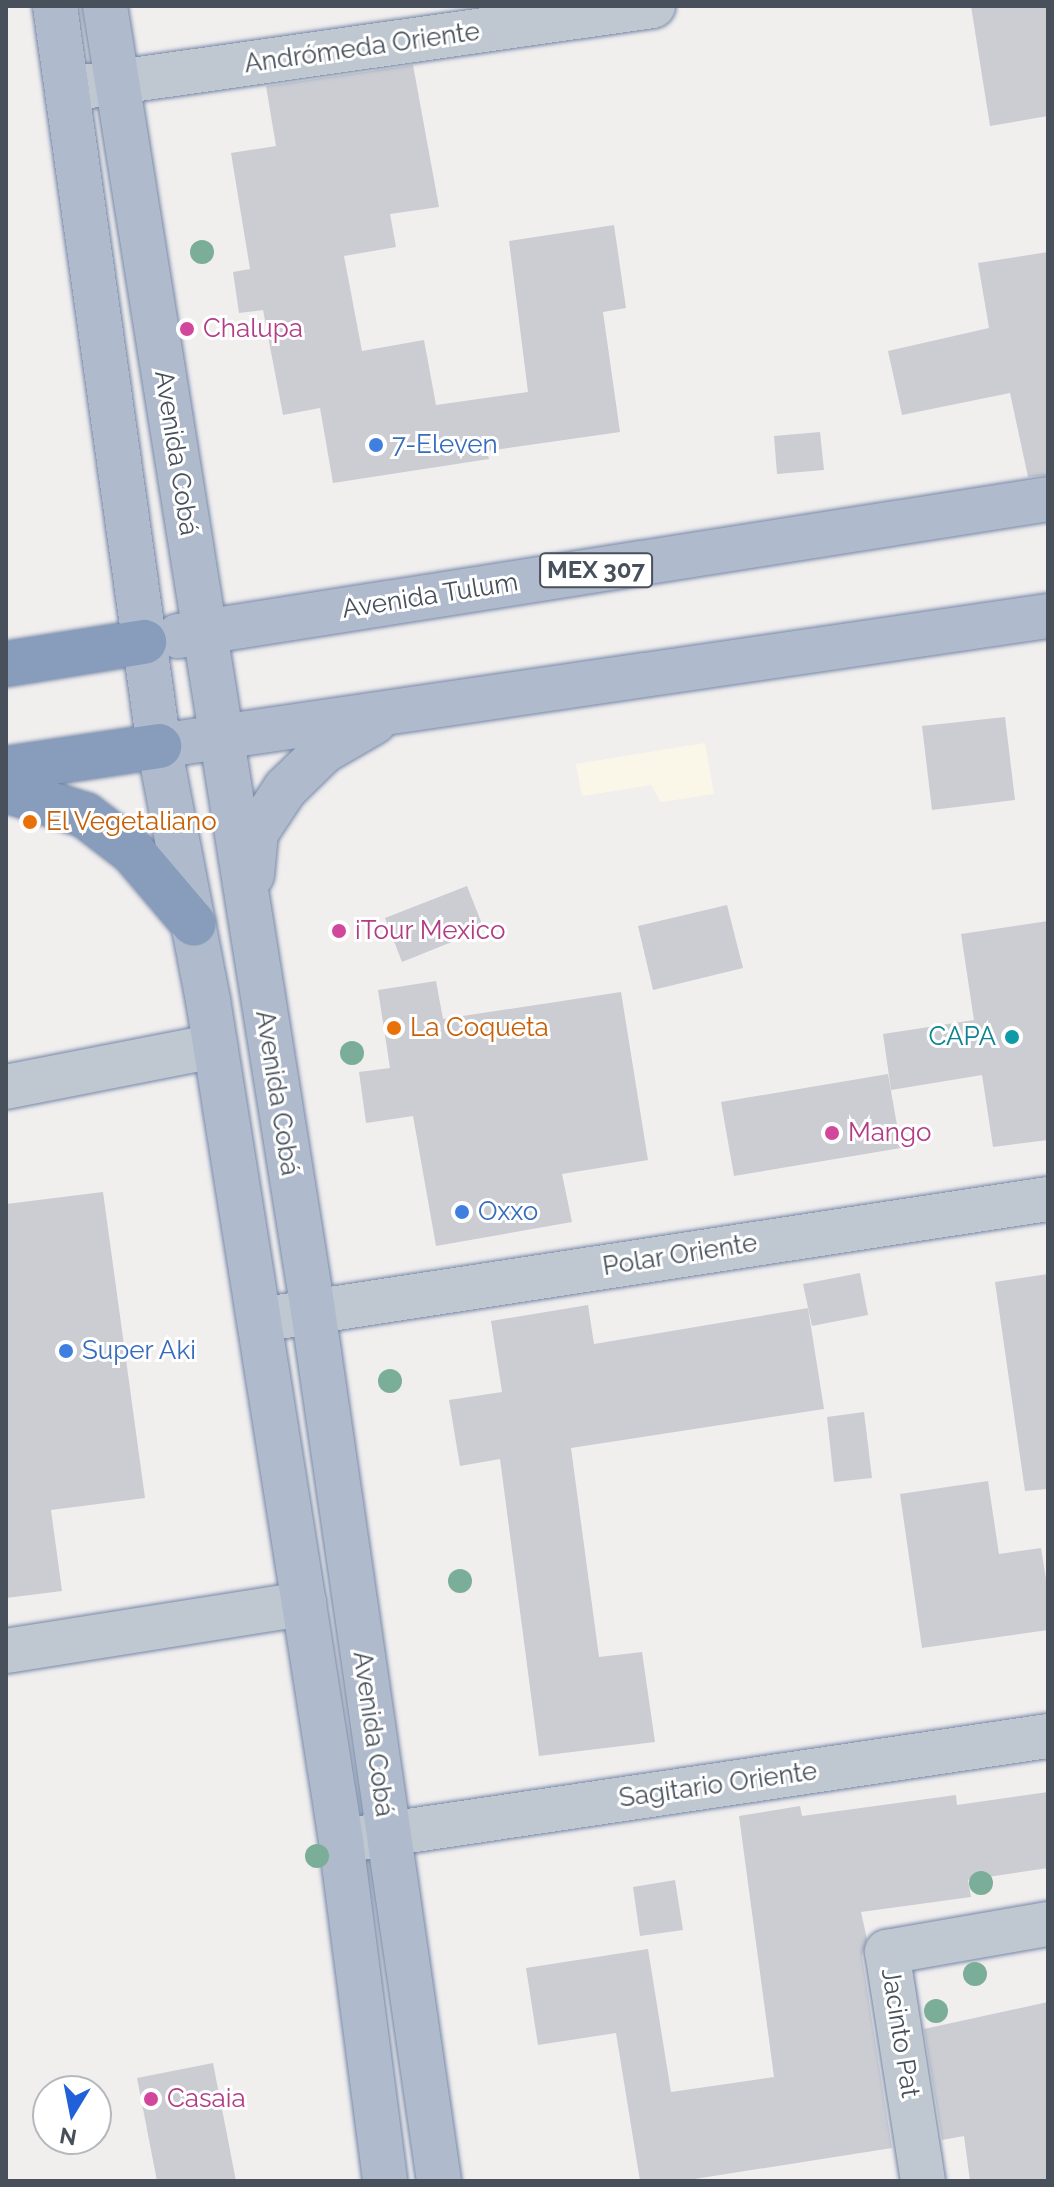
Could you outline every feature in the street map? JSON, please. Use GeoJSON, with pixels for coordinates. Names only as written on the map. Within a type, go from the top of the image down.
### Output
{"type":"FeatureCollection","features":[{"type":"Feature","properties":{"kind":"highway","name":"MEX 307"},"geometry":{"type":"LineString","coordinates":[[6,664],[144,642]]}},
{"type":"Feature","properties":{"kind":"highway"},"geometry":{"type":"LineString","coordinates":[[6,769],[159,746]]}},
{"type":"Feature","properties":{"kind":"highway"},"geometry":{"type":"LineString","coordinates":[[6,790],[85,815],[133,852],[194,924]]}},
{"type":"Feature","properties":{"kind":"main road","name":"Avenida Cobá"},"geometry":{"type":"LineString","coordinates":[[55,6],[159,746],[215,1046],[304,1604],[341,1841],[385,2181]]}},
{"type":"Feature","properties":{"kind":"main road","name":"Avenida Cobá"},"geometry":{"type":"LineString","coordinates":[[105,6],[313,1311],[439,2181]]}},
{"type":"Feature","properties":{"kind":"main road","name":"Avenida Tulum"},"geometry":{"type":"LineString","coordinates":[[144,642],[1048,499]]}},
{"type":"Feature","properties":{"kind":"main road"},"geometry":{"type":"LineString","coordinates":[[159,746],[1048,616]]}},
{"type":"Feature","properties":{"kind":"main road"},"geometry":{"type":"LineString","coordinates":[[248,913],[256,833],[285,789],[324,751],[393,711]]}},
{"type":"Feature","properties":{"kind":"street","name":"Andrómeda Oriente"},"geometry":{"type":"LineString","coordinates":[[69,89],[653,6]]}},
{"type":"Feature","properties":{"kind":"street"},"geometry":{"type":"LineString","coordinates":[[6,1087],[215,1046]]}},
{"type":"Feature","properties":{"kind":"street","name":"Polar Oriente"},"geometry":{"type":"LineString","coordinates":[[259,1320],[1048,1199]]}},
{"type":"Feature","properties":{"kind":"street"},"geometry":{"type":"LineString","coordinates":[[6,1651],[304,1604]]}},
{"type":"Feature","properties":{"kind":"street","name":"Sagitario Oriente"},"geometry":{"type":"LineString","coordinates":[[341,1841],[1048,1736]]}},
{"type":"Feature","properties":{"kind":"street","name":"Jacinto Pat"},"geometry":{"type":"LineString","coordinates":[[923,2181],[887,1952],[1048,1924]]}},
{"type":"Feature","properties":{"kind":"shaded area"},"geometry":{"type":"Polygon","coordinates":[[[705,743],[714,794],[661,802],[651,785],[582,796],[576,764],[705,743]]]}},
{"type":"Feature","properties":{"kind":"building"},"geometry":{"type":"Polygon","coordinates":[[[971,6],[1048,6],[1048,116],[990,126],[971,6]]]}},
{"type":"Feature","properties":{"kind":"building"},"geometry":{"type":"Polygon","coordinates":[[[413,65],[439,207],[390,214],[396,247],[344,256],[362,351],[424,340],[436,405],[528,392],[509,241],[614,225],[626,308],[603,312],[620,432],[487,451],[489,459],[333,483],[320,408],[283,415],[263,310],[239,313],[233,272],[250,269],[231,153],[276,146],[266,86],[413,65]]]}},
{"type":"Feature","properties":{"kind":"building"},"geometry":{"type":"Polygon","coordinates":[[[1048,252],[1048,475],[1028,477],[1010,393],[902,415],[888,351],[989,328],[978,263],[1048,252]]]}},
{"type":"Feature","properties":{"kind":"building"},"geometry":{"type":"Polygon","coordinates":[[[820,432],[824,470],[777,474],[774,436],[820,432]]]}},
{"type":"Feature","properties":{"kind":"building"},"geometry":{"type":"Polygon","coordinates":[[[1005,717],[1015,800],[932,810],[922,726],[1005,717]]]}},
{"type":"Feature","properties":{"kind":"building"},"geometry":{"type":"Polygon","coordinates":[[[467,886],[484,929],[402,962],[385,918],[467,886]]]}},
{"type":"Feature","properties":{"kind":"building"},"geometry":{"type":"Polygon","coordinates":[[[727,905],[743,968],[653,990],[638,926],[727,905]]]}},
{"type":"Feature","properties":{"kind":"building","name":"CAPA"},"geometry":{"type":"Polygon","coordinates":[[[1048,921],[1048,1140],[993,1147],[982,1075],[891,1090],[883,1034],[974,1020],[961,934],[1048,921]]]}},
{"type":"Feature","properties":{"kind":"building"},"geometry":{"type":"Polygon","coordinates":[[[436,981],[443,1019],[621,992],[648,1160],[562,1174],[572,1222],[436,1246],[413,1116],[366,1123],[359,1072],[390,1068],[378,990],[436,981]]]}},
{"type":"Feature","properties":{"kind":"building"},"geometry":{"type":"Polygon","coordinates":[[[888,1074],[901,1148],[734,1176],[721,1102],[888,1074]]]}},
{"type":"Feature","properties":{"kind":"building","name":"Super Aki"},"geometry":{"type":"Polygon","coordinates":[[[103,1192],[145,1498],[51,1510],[62,1591],[6,1598],[6,1204],[103,1192]]]}},
{"type":"Feature","properties":{"kind":"building"},"geometry":{"type":"Polygon","coordinates":[[[860,1273],[868,1315],[812,1326],[803,1284],[860,1273]]]}},
{"type":"Feature","properties":{"kind":"building"},"geometry":{"type":"Polygon","coordinates":[[[1048,1274],[1048,1489],[1025,1491],[995,1282],[1048,1274]]]}},
{"type":"Feature","properties":{"kind":"building"},"geometry":{"type":"Polygon","coordinates":[[[588,1305],[594,1344],[808,1308],[824,1409],[571,1448],[599,1657],[642,1652],[655,1742],[539,1756],[500,1459],[460,1466],[449,1400],[502,1392],[491,1321],[588,1305]]]}},
{"type":"Feature","properties":{"kind":"building"},"geometry":{"type":"Polygon","coordinates":[[[864,1412],[872,1478],[834,1482],[827,1417],[864,1412]]]}},
{"type":"Feature","properties":{"kind":"building"},"geometry":{"type":"Polygon","coordinates":[[[988,1481],[999,1554],[1041,1548],[1048,1591],[1048,1630],[922,1648],[900,1494],[988,1481]]]}},
{"type":"Feature","properties":{"kind":"building"},"geometry":{"type":"Polygon","coordinates":[[[1048,1792],[1048,1868],[968,1880],[971,1897],[861,1912],[867,1939],[862,1956],[892,2148],[682,2181],[640,2181],[616,2033],[538,2045],[526,1968],[648,1949],[671,2092],[774,2077],[739,1816],[800,1806],[802,1816],[956,1795],[957,1805],[1048,1792]]]}},
{"type":"Feature","properties":{"kind":"building"},"geometry":{"type":"Polygon","coordinates":[[[675,1880],[683,1930],[640,1936],[633,1887],[675,1880]]]}},
{"type":"Feature","properties":{"kind":"building"},"geometry":{"type":"Polygon","coordinates":[[[1048,2002],[1048,2181],[970,2181],[964,2136],[942,2140],[924,2029],[1048,2002]]]}},
{"type":"Feature","properties":{"kind":"building"},"geometry":{"type":"Polygon","coordinates":[[[213,2063],[236,2181],[157,2181],[137,2078],[213,2063]]]}},
{"type":"Feature","properties":{"kind":"place","name":"Chalupa"},"geometry":{"type":"Point","coordinates":[187,329]}},
{"type":"Feature","properties":{"kind":"place","name":"7-Eleven"},"geometry":{"type":"Point","coordinates":[376,445]}},
{"type":"Feature","properties":{"kind":"place","name":"El Vegetaliano"},"geometry":{"type":"Point","coordinates":[30,822]}},
{"type":"Feature","properties":{"kind":"place","name":"iTour Mexico"},"geometry":{"type":"Point","coordinates":[339,931]}},
{"type":"Feature","properties":{"kind":"place","name":"La Coqueta"},"geometry":{"type":"Point","coordinates":[394,1028]}},
{"type":"Feature","properties":{"kind":"place","name":"CAPA"},"geometry":{"type":"Point","coordinates":[1012,1037]}},
{"type":"Feature","properties":{"kind":"place","name":"Mango"},"geometry":{"type":"Point","coordinates":[832,1133]}},
{"type":"Feature","properties":{"kind":"place","name":"Oxxo"},"geometry":{"type":"Point","coordinates":[462,1212]}},
{"type":"Feature","properties":{"kind":"place","name":"Super Aki"},"geometry":{"type":"Point","coordinates":[66,1351]}},
{"type":"Feature","properties":{"kind":"place","name":"Casaia"},"geometry":{"type":"Point","coordinates":[151,2099]}}]}
